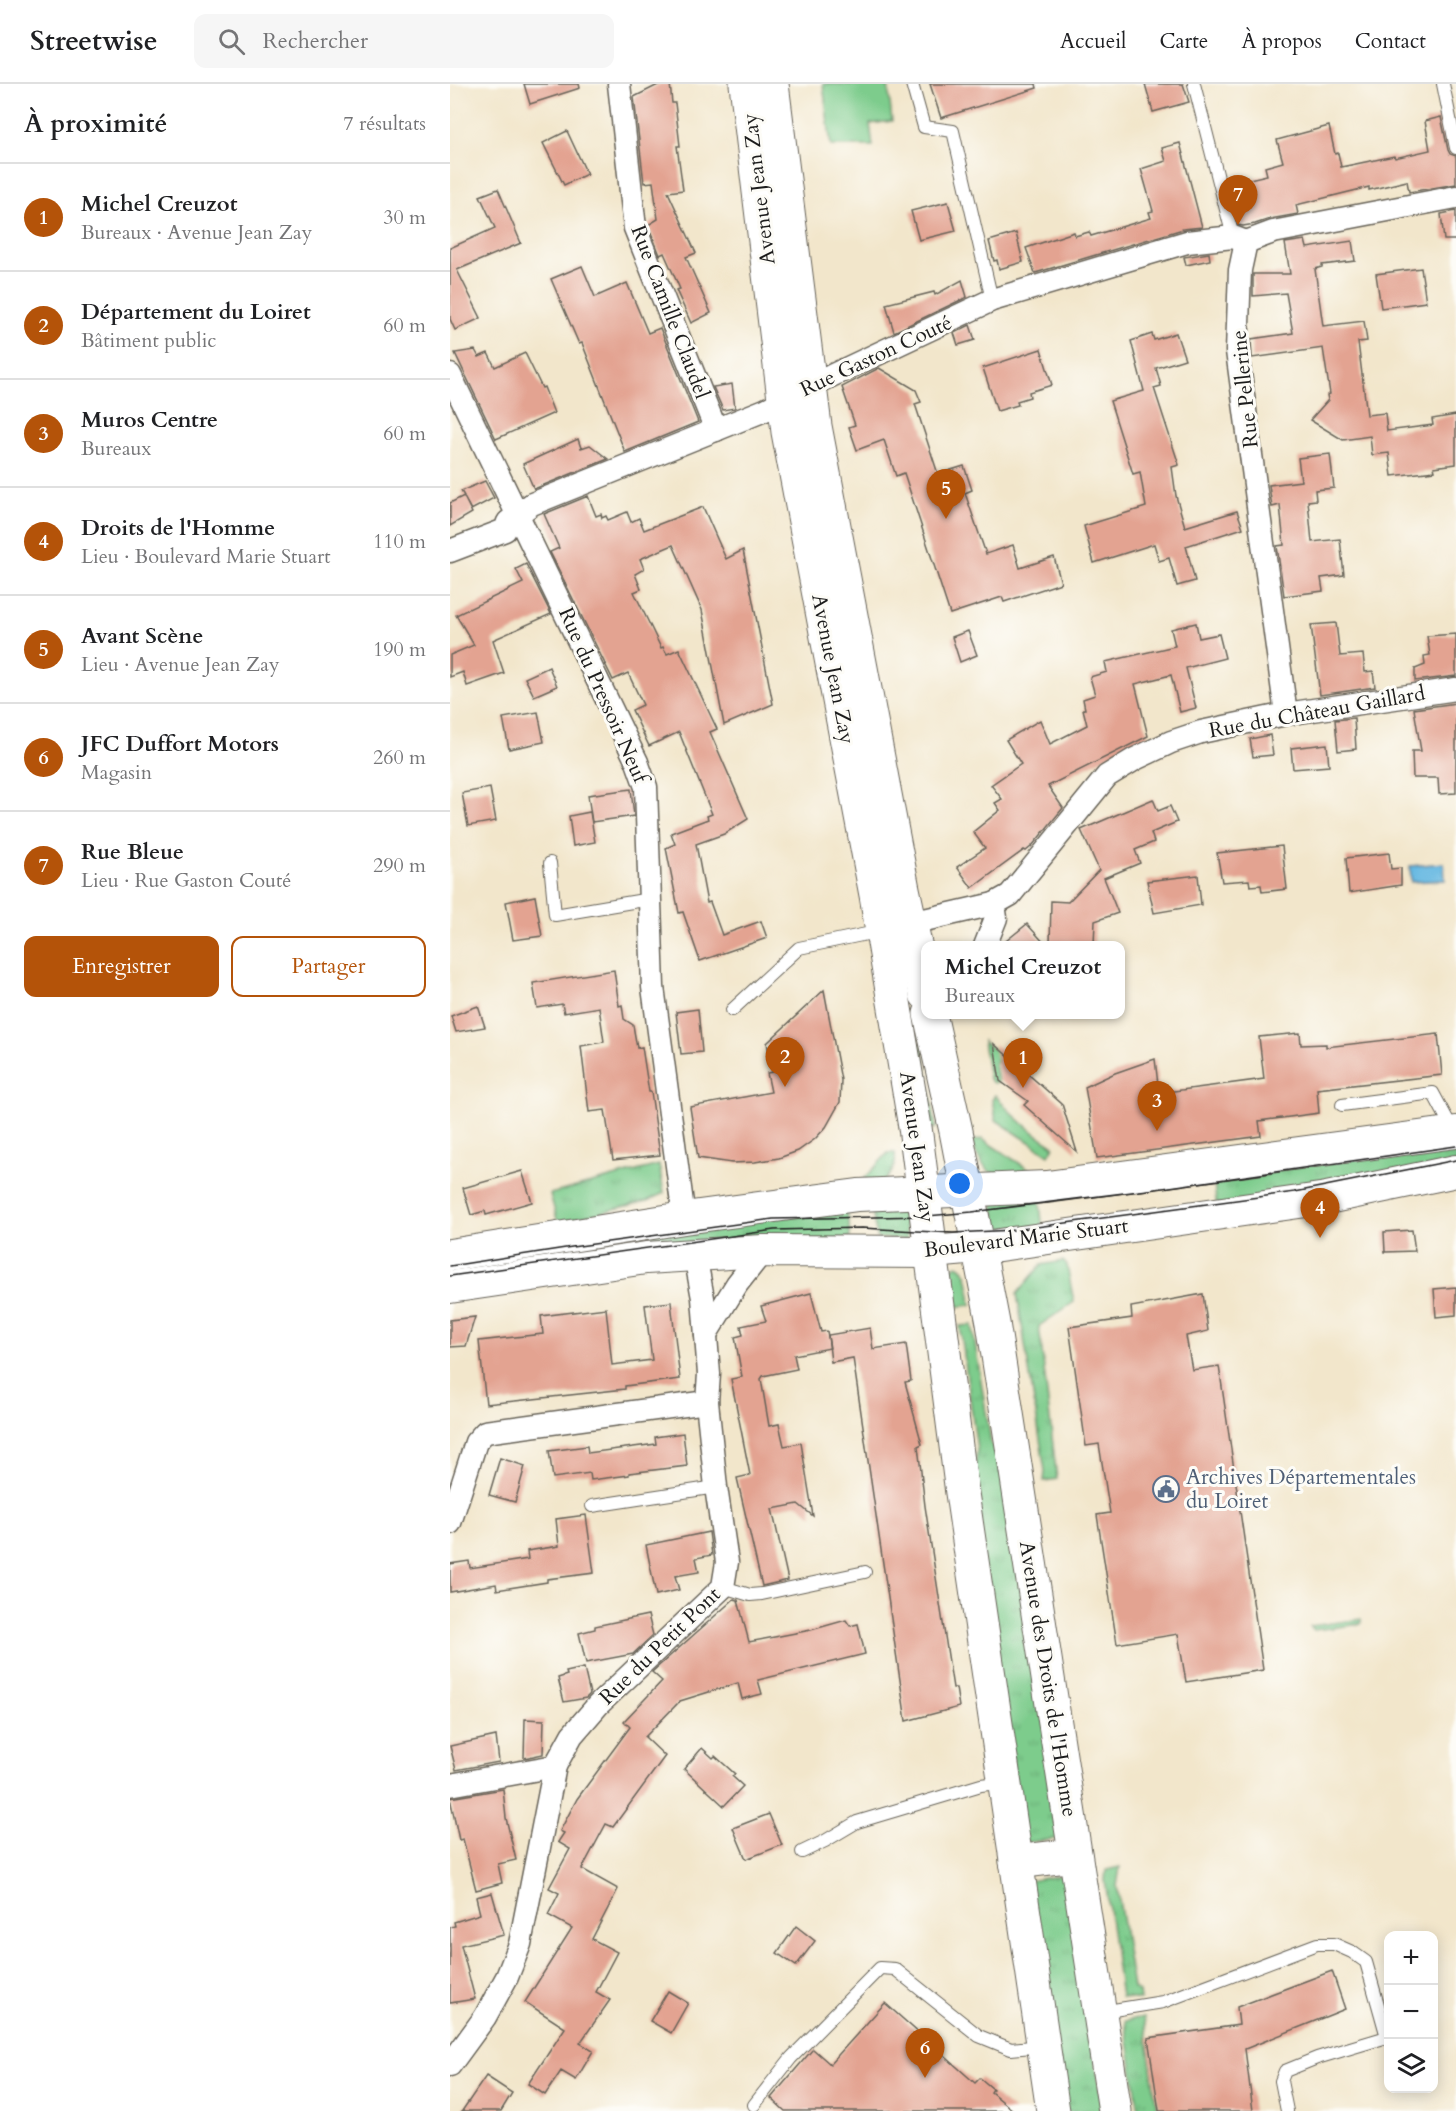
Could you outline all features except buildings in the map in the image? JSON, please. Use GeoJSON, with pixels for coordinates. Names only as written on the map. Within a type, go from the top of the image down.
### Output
{"type":"FeatureCollection","features":[{"type":"Feature","properties":{"kind":"main road","name":"Avenue Jean Zay"},"geometry":{"type":"LineString","coordinates":[[746,84],[797,393],[896,927],[915,1127],[932,1252]]}},
{"type":"Feature","properties":{"kind":"main road","name":"Avenue Jean Zay"},"geometry":{"type":"LineString","coordinates":[[772,84],[797,393]]}},
{"type":"Feature","properties":{"kind":"main road","name":"Avenue Jean Zay"},"geometry":{"type":"LineString","coordinates":[[896,927],[921,983]]}},
{"type":"Feature","properties":{"kind":"main road","name":"Avenue Jean Zay"},"geometry":{"type":"LineString","coordinates":[[931,1019],[968,1190],[978,1248]]}},
{"type":"Feature","properties":{"kind":"main road"},"geometry":{"type":"LineString","coordinates":[[450,1255],[684,1218],[858,1195],[1047,1187],[1454,1132]]}},
{"type":"Feature","properties":{"kind":"main road","name":"Boulevard Marie Stuart"},"geometry":{"type":"LineString","coordinates":[[450,1287],[646,1258],[695,1254],[763,1251],[932,1252],[978,1248],[1327,1198],[1456,1171]]}},
{"type":"Feature","properties":{"kind":"main road","name":"Avenue des Droits de l'Homme"},"geometry":{"type":"LineString","coordinates":[[978,1248],[993,1323],[1083,1854],[1100,2012],[1115,2111]]}},
{"type":"Feature","properties":{"kind":"main road"},"geometry":{"type":"LineString","coordinates":[[932,1252],[962,1493],[1053,2111]]}},
{"type":"Feature","properties":{"kind":"main road"},"geometry":{"type":"LineString","coordinates":[[1016,1862],[1083,1854]]}},
{"type":"Feature","properties":{"kind":"street","name":"Rue Camille Claudel"},"geometry":{"type":"LineString","coordinates":[[620,84],[635,228],[716,430]]}},
{"type":"Feature","properties":{"kind":"street"},"geometry":{"type":"LineString","coordinates":[[1240,239],[1456,197]]}},
{"type":"Feature","properties":{"kind":"street","name":"Rue Gaston Couté"},"geometry":{"type":"LineString","coordinates":[[450,551],[505,530],[508,522],[532,504],[765,410],[992,300],[1187,242],[1240,239]]}},
{"type":"Feature","properties":{"kind":"street","name":"Rue Pellerine"},"geometry":{"type":"LineString","coordinates":[[1240,239],[1237,351],[1286,714]]}},
{"type":"Feature","properties":{"kind":"street","name":"Rue du Pressoir Neuf"},"geometry":{"type":"LineString","coordinates":[[450,375],[637,762],[646,787],[653,987],[684,1218]]}},
{"type":"Feature","properties":{"kind":"street","name":"Rue du Château Gaillard"},"geometry":{"type":"LineString","coordinates":[[896,927],[994,904],[1010,895],[1107,776],[1162,746],[1201,732],[1286,714],[1456,689]]}},
{"type":"Feature","properties":{"kind":"street"},"geometry":{"type":"LineString","coordinates":[[987,941],[996,918],[994,904]]}},
{"type":"Feature","properties":{"kind":"street"},"geometry":{"type":"LineString","coordinates":[[706,1334],[737,1284],[763,1251]]}},
{"type":"Feature","properties":{"kind":"street","name":"Rue du Petit Pont"},"geometry":{"type":"LineString","coordinates":[[450,2065],[485,2017],[507,1977],[520,1944],[555,1766],[572,1735],[598,1705],[723,1587],[727,1562],[707,1402],[709,1374],[703,1298],[695,1254]]}},
{"type":"Feature","properties":{"kind":"street"},"geometry":{"type":"LineString","coordinates":[[450,1523],[476,1442],[485,1432],[707,1402]]}},
{"type":"Feature","properties":{"kind":"street"},"geometry":{"type":"LineString","coordinates":[[450,1785],[555,1766]]}},
{"type":"Feature","properties":{"kind":"lane"},"geometry":{"type":"LineString","coordinates":[[912,84],[924,127],[953,131],[992,300]]}},
{"type":"Feature","properties":{"kind":"lane"},"geometry":{"type":"LineString","coordinates":[[1194,84],[1240,239]]}},
{"type":"Feature","properties":{"kind":"lane"},"geometry":{"type":"LineString","coordinates":[[1443,84],[1456,148]]}},
{"type":"Feature","properties":{"kind":"lane"},"geometry":{"type":"LineString","coordinates":[[550,863],[555,915],[650,899]]}},
{"type":"Feature","properties":{"kind":"lane"},"geometry":{"type":"LineString","coordinates":[[732,1010],[799,948],[896,927]]}},
{"type":"Feature","properties":{"kind":"lane"},"geometry":{"type":"LineString","coordinates":[[1342,1105],[1433,1093],[1454,1132]]}},
{"type":"Feature","properties":{"kind":"lane"},"geometry":{"type":"LineString","coordinates":[[592,1506],[716,1487]]}},
{"type":"Feature","properties":{"kind":"lane"},"geometry":{"type":"LineString","coordinates":[[723,1587],[750,1595],[762,1594],[865,1572]]}},
{"type":"Feature","properties":{"kind":"lane"},"geometry":{"type":"LineString","coordinates":[[802,1852],[857,1822],[981,1785],[1004,1782]]}},
{"type":"Feature","properties":{"kind":"lane"},"geometry":{"type":"LineString","coordinates":[[1100,2012],[1163,2002],[1317,1944],[1334,1944],[1352,1952],[1366,1962],[1387,2037],[1317,2058],[1285,2071],[1281,2080],[1287,2111]]}},
{"type":"Feature","properties":{"kind":"lane"},"geometry":{"type":"LineString","coordinates":[[754,2105],[791,2058],[880,1968],[895,1969],[979,2036],[1011,2049],[1043,2046]]}},
{"type":"Feature","properties":{"kind":"green space"},"geometry":{"type":"Polygon","coordinates":[[[823,84],[888,84],[892,121],[870,124],[873,146],[831,146],[823,84]]]}},
{"type":"Feature","properties":{"kind":"green space"},"geometry":{"type":"Polygon","coordinates":[[[983,1041],[1001,1055],[995,1063],[998,1082],[993,1083],[989,1079],[983,1041]]]}},
{"type":"Feature","properties":{"kind":"green space"},"geometry":{"type":"Polygon","coordinates":[[[922,1043],[936,1128],[929,1129],[915,1044],[922,1043]]]}},
{"type":"Feature","properties":{"kind":"green space"},"geometry":{"type":"Polygon","coordinates":[[[995,1095],[1023,1123],[1054,1146],[1049,1155],[996,1120],[992,1100],[995,1095]]]}},
{"type":"Feature","properties":{"kind":"green space"},"geometry":{"type":"Polygon","coordinates":[[[982,1139],[1036,1174],[1003,1176],[988,1170],[982,1164],[971,1141],[982,1139]]]}},
{"type":"Feature","properties":{"kind":"green space"},"geometry":{"type":"Polygon","coordinates":[[[1456,1141],[1456,1165],[1217,1208],[1213,1176],[1456,1141]]]}},
{"type":"Feature","properties":{"kind":"green space"},"geometry":{"type":"Polygon","coordinates":[[[888,1153],[895,1153],[895,1158],[893,1170],[888,1177],[881,1184],[864,1179],[888,1153]]]}},
{"type":"Feature","properties":{"kind":"green space"},"geometry":{"type":"Polygon","coordinates":[[[659,1165],[664,1193],[647,1201],[558,1223],[550,1194],[659,1165]]]}},
{"type":"Feature","properties":{"kind":"green space"},"geometry":{"type":"Polygon","coordinates":[[[1039,1194],[1043,1231],[998,1237],[993,1202],[1039,1194]]]}},
{"type":"Feature","properties":{"kind":"green space"},"geometry":{"type":"Polygon","coordinates":[[[846,1207],[850,1238],[450,1281],[450,1261],[846,1207]]]}},
{"type":"Feature","properties":{"kind":"green space"},"geometry":{"type":"Polygon","coordinates":[[[871,1207],[903,1207],[907,1239],[877,1238],[871,1207]]]}},
{"type":"Feature","properties":{"kind":"green space"},"geometry":{"type":"Polygon","coordinates":[[[1063,1261],[1067,1265],[1074,1302],[1039,1326],[1057,1479],[1044,1481],[1045,1471],[1017,1294],[1041,1265],[1063,1261]]]}},
{"type":"Feature","properties":{"kind":"green space"},"geometry":{"type":"Polygon","coordinates":[[[957,1265],[962,1268],[967,1277],[971,1305],[955,1307],[950,1270],[957,1265]]]}},
{"type":"Feature","properties":{"kind":"green space"},"geometry":{"type":"Polygon","coordinates":[[[972,1325],[991,1443],[1009,1486],[1062,1838],[1023,1843],[973,1494],[977,1449],[960,1326],[972,1325]]]}},
{"type":"Feature","properties":{"kind":"green space"},"geometry":{"type":"Polygon","coordinates":[[[1361,1619],[1361,1624],[1314,1630],[1310,1626],[1361,1619]]]}},
{"type":"Feature","properties":{"kind":"green space"},"geometry":{"type":"Polygon","coordinates":[[[1120,1867],[1117,1886],[1133,1988],[1139,1992],[1140,2000],[1121,1997],[1105,1880],[1106,1870],[1120,1867]]]}},
{"type":"Feature","properties":{"kind":"green space"},"geometry":{"type":"Polygon","coordinates":[[[1067,1874],[1103,2111],[1063,2111],[1028,1881],[1067,1874]]]}},
{"type":"Feature","properties":{"kind":"green space"},"geometry":{"type":"Polygon","coordinates":[[[1144,2017],[1157,2111],[1139,2111],[1125,2021],[1144,2017]]]}},
{"type":"Feature","properties":{"kind":"water"},"geometry":{"type":"Polygon","coordinates":[[[1444,863],[1445,880],[1411,882],[1410,866],[1444,863]]]}},
{"type":"Feature","properties":{"kind":"tram line"},"geometry":{"type":"LineString","coordinates":[[450,1266],[773,1219],[927,1216],[972,1212],[1156,1189],[1456,1146]]}},
{"type":"Feature","properties":{"kind":"tram line"},"geometry":{"type":"LineString","coordinates":[[450,1276],[774,1230],[862,1228],[953,1233],[1014,1230],[1295,1192],[1456,1160]]}},
{"type":"Feature","properties":{"kind":"place","name":"Rue Bleue"},"geometry":{"type":"Point","coordinates":[1238,225]}},
{"type":"Feature","properties":{"kind":"place","name":"Avant Scène"},"geometry":{"type":"Point","coordinates":[946,519]}},
{"type":"Feature","properties":{"kind":"place","name":"Département du Loiret"},"geometry":{"type":"Point","coordinates":[785,1087]}},
{"type":"Feature","properties":{"kind":"place","name":"Michel Creuzot"},"geometry":{"type":"Point","coordinates":[1023,1088]}},
{"type":"Feature","properties":{"kind":"place","name":"Muros Centre"},"geometry":{"type":"Point","coordinates":[1157,1131]}},
{"type":"Feature","properties":{"kind":"place","name":"Droits de l'Homme"},"geometry":{"type":"Point","coordinates":[1320,1238]}},
{"type":"Feature","properties":{"kind":"place","name":"Archives Départementales du Loiret"},"geometry":{"type":"Point","coordinates":[1166,1489]}},
{"type":"Feature","properties":{"kind":"place","name":"JFC Duffort Motors"},"geometry":{"type":"Point","coordinates":[925,2078]}}]}
